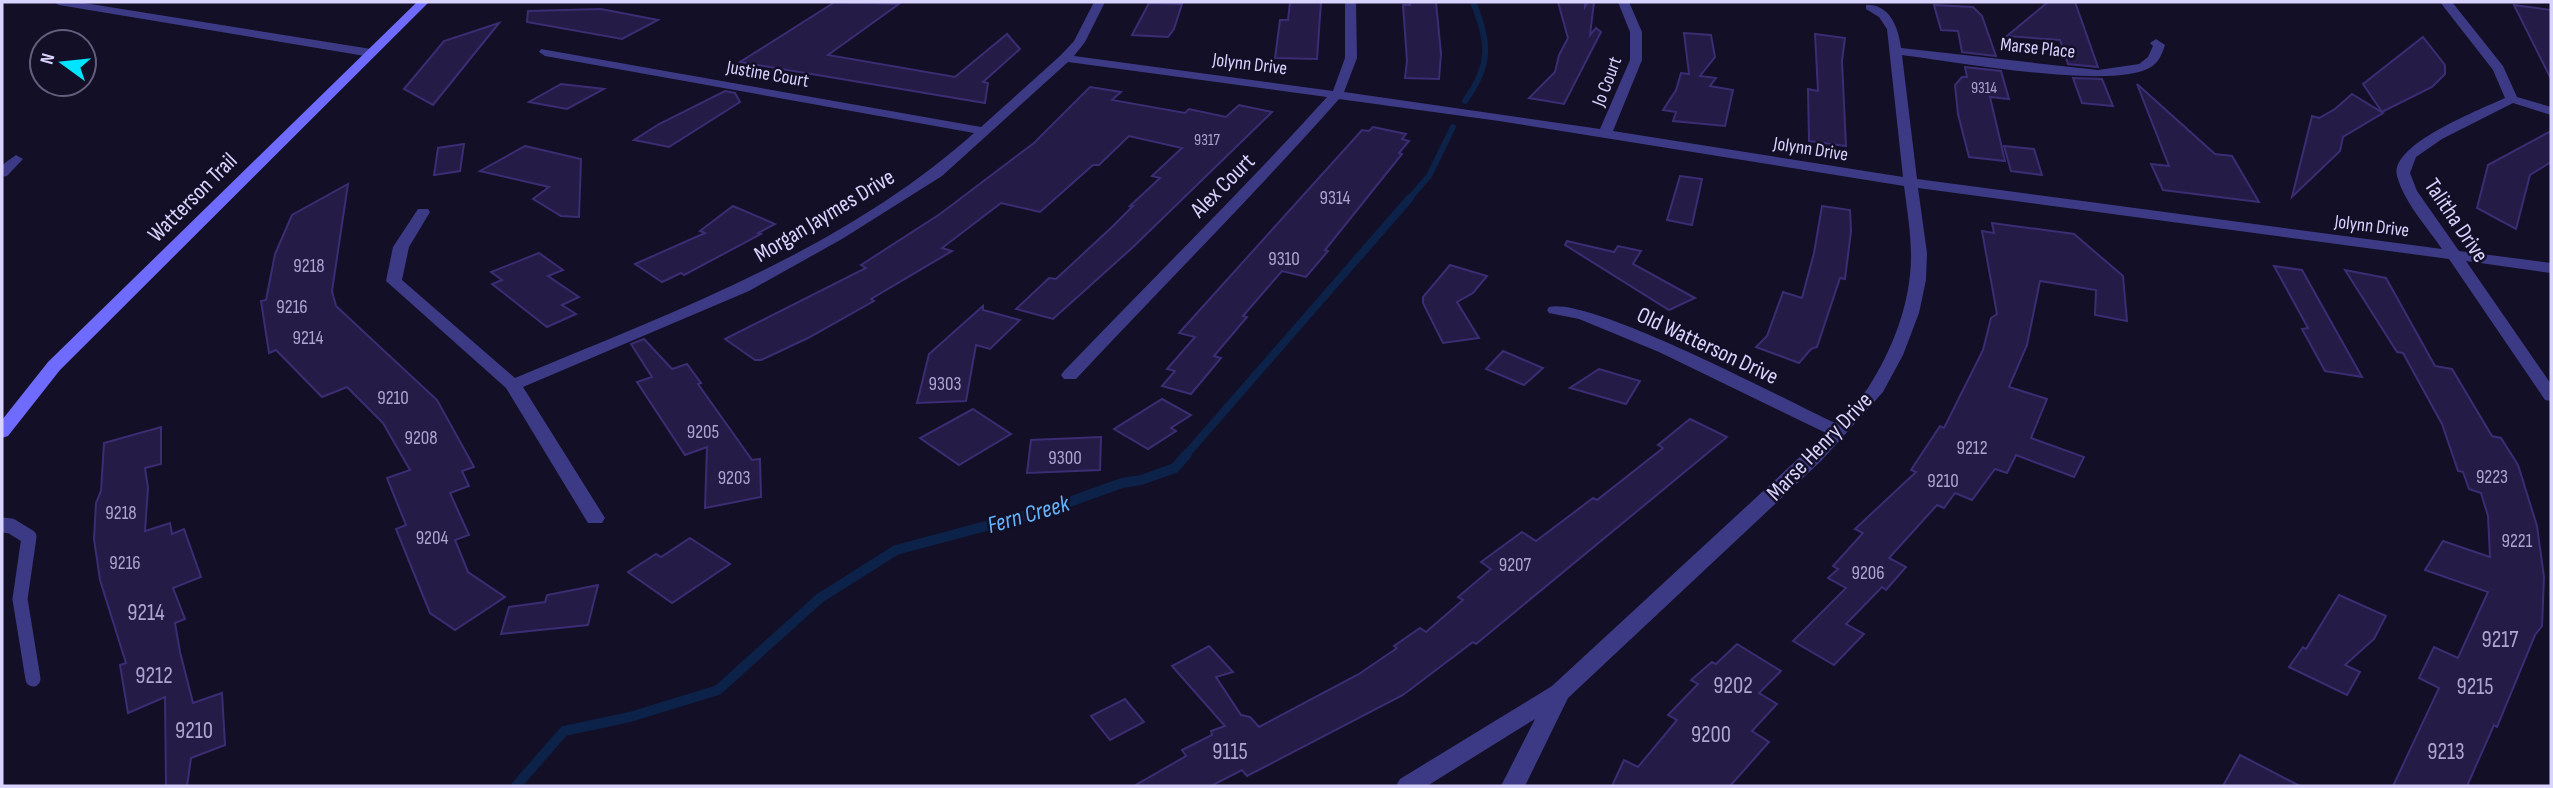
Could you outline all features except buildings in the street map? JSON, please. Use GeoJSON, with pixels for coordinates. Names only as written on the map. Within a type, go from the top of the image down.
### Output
{"type":"FeatureCollection","features":[{"type":"Feature","properties":{"kind":"main road","name":"Watterson Trail"},"geometry":{"type":"LineString","coordinates":[[2,432],[54,366],[423,2]]}},
{"type":"Feature","properties":{"kind":"street"},"geometry":{"type":"LineString","coordinates":[[59,2],[371,53]]}},
{"type":"Feature","properties":{"kind":"street","name":"Morgan Jaymes Drive"},"geometry":{"type":"LineString","coordinates":[[513,385],[743,289],[838,236],[937,173],[1065,58],[1079,42],[1099,2]]}},
{"type":"Feature","properties":{"kind":"street","name":"Alex Court"},"geometry":{"type":"LineString","coordinates":[[1070,375],[1267,172],[1336,93],[1348,76],[1353,59],[1351,2]]}},
{"type":"Feature","properties":{"kind":"street","name":"Jo Court"},"geometry":{"type":"LineString","coordinates":[[1605,134],[1637,51],[1636,32],[1624,2]]}},
{"type":"Feature","properties":{"kind":"street"},"geometry":{"type":"LineString","coordinates":[[2446,2],[2499,69],[2512,99],[2551,111]]}},
{"type":"Feature","properties":{"kind":"street","name":"Marse Henry Drive"},"geometry":{"type":"LineString","coordinates":[[1408,786],[1560,692],[1814,457],[1874,392],[1895,355],[1911,313],[1918,280],[1919,253],[1894,29],[1883,15],[1870,7]]}},
{"type":"Feature","properties":{"kind":"street","name":"Marse Place"},"geometry":{"type":"LineString","coordinates":[[1897,51],[2062,70],[2112,72],[2140,68],[2148,63],[2156,57],[2159,46],[2156,43]]}},
{"type":"Feature","properties":{"kind":"street","name":"Justine Court"},"geometry":{"type":"LineString","coordinates":[[545,52],[984,131]]}},
{"type":"Feature","properties":{"kind":"street","name":"Jolynn Drive"},"geometry":{"type":"LineString","coordinates":[[1065,58],[1336,93],[1911,182],[2551,268]]}},
{"type":"Feature","properties":{"kind":"street","name":"Talitha Drive"},"geometry":{"type":"LineString","coordinates":[[2512,99],[2437,136],[2411,154],[2403,173],[2410,191],[2551,396]]}},
{"type":"Feature","properties":{"kind":"street"},"geometry":{"type":"LineString","coordinates":[[2,173],[16,159]]}},
{"type":"Feature","properties":{"kind":"street"},"geometry":{"type":"LineString","coordinates":[[424,212],[401,247],[394,281],[513,385],[595,518]]}},
{"type":"Feature","properties":{"kind":"street","name":"Old Watterson Drive"},"geometry":{"type":"LineString","coordinates":[[1555,310],[1583,315],[1665,348],[1838,432]]}},
{"type":"Feature","properties":{"kind":"street","name":"Marse Henry Drive"},"geometry":{"type":"LineString","coordinates":[[1513,786],[1560,692]]}},
{"type":"Feature","properties":{"kind":"lane"},"geometry":{"type":"LineString","coordinates":[[2,526],[11,526],[29,537],[20,599],[33,679]]}},
{"type":"Feature","properties":{"kind":"waterway","name":"Fern Creek"},"geometry":{"type":"LineString","coordinates":[[1465,101],[1480,76],[1485,53],[1483,30],[1473,2]]}},
{"type":"Feature","properties":{"kind":"waterway","name":"Fern Creek"},"geometry":{"type":"LineString","coordinates":[[1409,199],[1429,176],[1453,127]]}},
{"type":"Feature","properties":{"kind":"waterway","name":"Fern Creek"},"geometry":{"type":"LineString","coordinates":[[1185,456],[1410,198]]}},
{"type":"Feature","properties":{"kind":"waterway","name":"Fern Creek"},"geometry":{"type":"LineString","coordinates":[[516,786],[564,731],[630,717],[718,690],[820,598],[896,550],[1050,509],[1122,483],[1141,480],[1175,468],[1187,454]]}}]}
